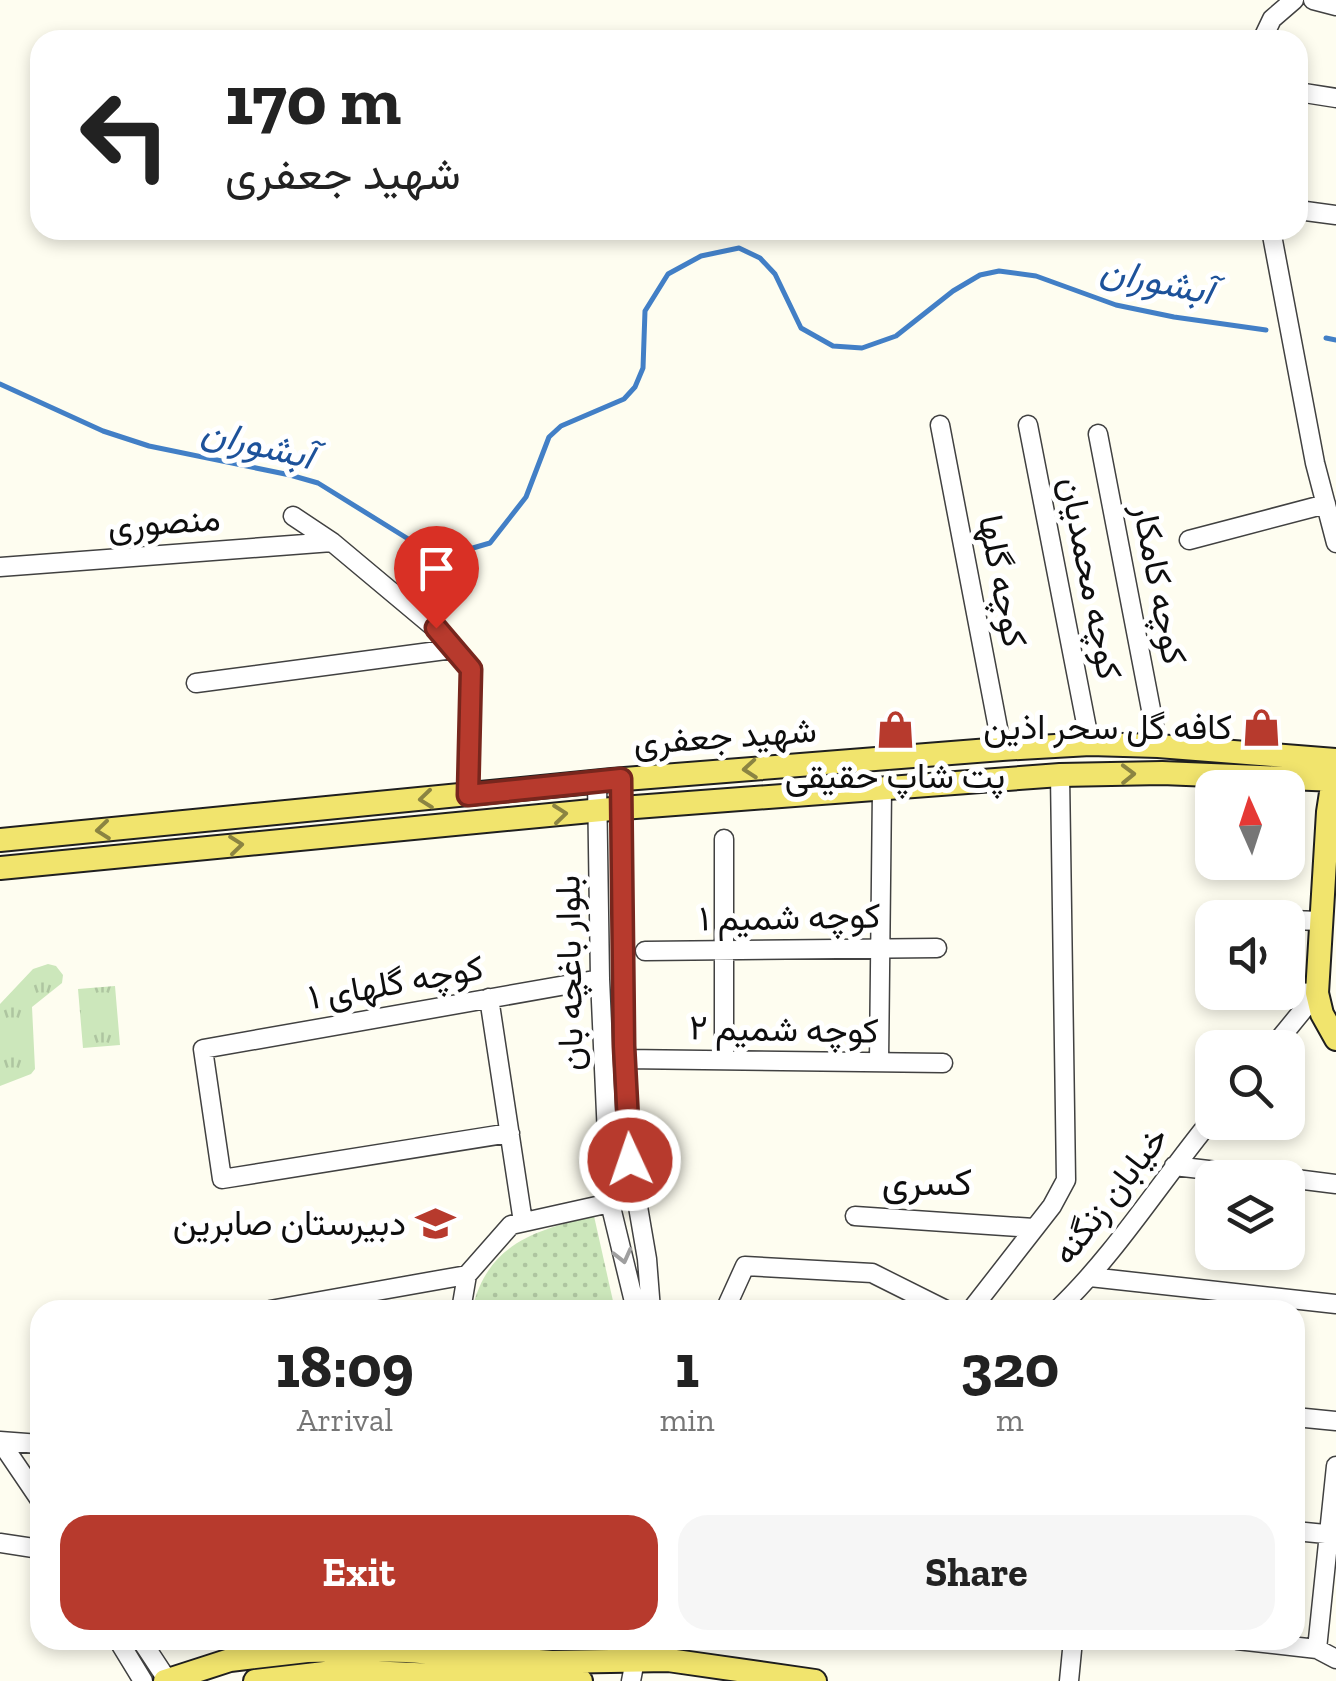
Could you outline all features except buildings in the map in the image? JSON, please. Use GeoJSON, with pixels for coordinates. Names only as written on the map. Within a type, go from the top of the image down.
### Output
{"type":"FeatureCollection","features":[{"type":"Feature","properties":{"kind":"main road","name":"شهید جعفری"},"geometry":{"type":"LineString","coordinates":[[0,840],[597,781],[1090,744],[1158,746],[1335,771]]}},
{"type":"Feature","properties":{"kind":"main road","name":"شهید جعفری"},"geometry":{"type":"LineString","coordinates":[[0,868],[610,820],[882,789],[1060,775],[1335,771]]}},
{"type":"Feature","properties":{"kind":"main road"},"geometry":{"type":"LineString","coordinates":[[1335,771],[1328,812],[1322,921],[1326,993],[1322,1014],[1336,1039]]}},
{"type":"Feature","properties":{"kind":"main road"},"geometry":{"type":"LineString","coordinates":[[167,1681],[275,1650]]}},
{"type":"Feature","properties":{"kind":"main road"},"geometry":{"type":"LineString","coordinates":[[450,1650],[552,1662],[668,1660],[815,1681]]}},
{"type":"Feature","properties":{"kind":"main road"},"geometry":{"type":"LineString","coordinates":[[255,1681],[342,1671],[581,1681]]}},
{"type":"Feature","properties":{"kind":"street"},"geometry":{"type":"LineString","coordinates":[[1267,30],[1272,19],[1294,0]]}},
{"type":"Feature","properties":{"kind":"street"},"geometry":{"type":"LineString","coordinates":[[1313,0],[1336,6]]}},
{"type":"Feature","properties":{"kind":"street"},"geometry":{"type":"LineString","coordinates":[[1308,94],[1336,98]]}},
{"type":"Feature","properties":{"kind":"street"},"geometry":{"type":"LineString","coordinates":[[1308,211],[1336,215]]}},
{"type":"Feature","properties":{"kind":"street"},"geometry":{"type":"LineString","coordinates":[[1272,240],[1328,481],[1326,504],[1336,543]]}},
{"type":"Feature","properties":{"kind":"street","name":"کوچه گلها"},"geometry":{"type":"LineString","coordinates":[[940,425],[1002,749]]}},
{"type":"Feature","properties":{"kind":"street","name":"کوچه محمدیان"},"geometry":{"type":"LineString","coordinates":[[1028,426],[1090,744]]}},
{"type":"Feature","properties":{"kind":"street","name":"کوچه کامکار"},"geometry":{"type":"LineString","coordinates":[[1098,434],[1158,746]]}},
{"type":"Feature","properties":{"kind":"street"},"geometry":{"type":"LineString","coordinates":[[1188,540],[1326,504]]}},
{"type":"Feature","properties":{"kind":"street"},"geometry":{"type":"LineString","coordinates":[[293,516],[332,542],[436,628],[471,669],[468,795]]}},
{"type":"Feature","properties":{"kind":"street","name":"منصوری"},"geometry":{"type":"LineString","coordinates":[[0,567],[332,542]]}},
{"type":"Feature","properties":{"kind":"street"},"geometry":{"type":"LineString","coordinates":[[196,683],[453,648]]}},
{"type":"Feature","properties":{"kind":"street"},"geometry":{"type":"LineString","coordinates":[[979,1300],[1052,1206],[1066,1180],[1060,775]]}},
{"type":"Feature","properties":{"kind":"street"},"geometry":{"type":"LineString","coordinates":[[610,820],[621,779]]}},
{"type":"Feature","properties":{"kind":"street"},"geometry":{"type":"LineString","coordinates":[[597,781],[610,820]]}},
{"type":"Feature","properties":{"kind":"street"},"geometry":{"type":"LineString","coordinates":[[878,1062],[882,789]]}},
{"type":"Feature","properties":{"kind":"street","name":"بلوار باغچه بان"},"geometry":{"type":"LineString","coordinates":[[610,820],[600,978],[610,1203],[634,1300]]}},
{"type":"Feature","properties":{"kind":"street","name":"بلوار باغچه بان"},"geometry":{"type":"LineString","coordinates":[[610,820],[630,1160],[651,1300]]}},
{"type":"Feature","properties":{"kind":"street"},"geometry":{"type":"LineString","coordinates":[[724,839],[724,1060]]}},
{"type":"Feature","properties":{"kind":"street"},"geometry":{"type":"LineString","coordinates":[[1305,920],[1322,921]]}},
{"type":"Feature","properties":{"kind":"street","name":"کوچه شمیم ۱"},"geometry":{"type":"LineString","coordinates":[[644,951],[936,948]]}},
{"type":"Feature","properties":{"kind":"street","name":"کوچه گلهای ۱"},"geometry":{"type":"LineString","coordinates":[[510,1132],[222,1179],[202,1049],[600,978]]}},
{"type":"Feature","properties":{"kind":"street"},"geometry":{"type":"LineString","coordinates":[[1290,1030],[1326,993]]}},
{"type":"Feature","properties":{"kind":"street"},"geometry":{"type":"LineString","coordinates":[[489,998],[523,1222]]}},
{"type":"Feature","properties":{"kind":"street","name":"کوچه شمیم ۲"},"geometry":{"type":"LineString","coordinates":[[624,1059],[942,1064]]}},
{"type":"Feature","properties":{"kind":"street","name":"خیابان زنگنه"},"geometry":{"type":"LineString","coordinates":[[1066,1300],[1090,1276],[1195,1140]]}},
{"type":"Feature","properties":{"kind":"street"},"geometry":{"type":"LineString","coordinates":[[1174,1166],[1195,1168]]}},
{"type":"Feature","properties":{"kind":"street"},"geometry":{"type":"LineString","coordinates":[[1305,1180],[1336,1184]]}},
{"type":"Feature","properties":{"kind":"street"},"geometry":{"type":"LineString","coordinates":[[462,1300],[466,1275],[510,1225],[610,1203]]}},
{"type":"Feature","properties":{"kind":"street"},"geometry":{"type":"LineString","coordinates":[[855,1216],[1034,1228]]}},
{"type":"Feature","properties":{"kind":"street"},"geometry":{"type":"LineString","coordinates":[[730,1300],[745,1266],[872,1273],[926,1300]]}},
{"type":"Feature","properties":{"kind":"street"},"geometry":{"type":"LineString","coordinates":[[326,1300],[466,1275]]}},
{"type":"Feature","properties":{"kind":"street"},"geometry":{"type":"LineString","coordinates":[[1090,1276],[1301,1300]]}},
{"type":"Feature","properties":{"kind":"street"},"geometry":{"type":"LineString","coordinates":[[1305,1300],[1336,1304]]}},
{"type":"Feature","properties":{"kind":"street"},"geometry":{"type":"LineString","coordinates":[[1305,1418],[1336,1421]]}},
{"type":"Feature","properties":{"kind":"street"},"geometry":{"type":"LineString","coordinates":[[0,1440],[30,1443]]}},
{"type":"Feature","properties":{"kind":"street"},"geometry":{"type":"LineString","coordinates":[[0,1440],[30,1485]]}},
{"type":"Feature","properties":{"kind":"street"},"geometry":{"type":"LineString","coordinates":[[1317,1649],[1332,1535],[1336,1466]]}},
{"type":"Feature","properties":{"kind":"street"},"geometry":{"type":"LineString","coordinates":[[1305,1532],[1332,1535]]}},
{"type":"Feature","properties":{"kind":"street"},"geometry":{"type":"LineString","coordinates":[[0,1543],[30,1548]]}},
{"type":"Feature","properties":{"kind":"street"},"geometry":{"type":"LineString","coordinates":[[1305,1648],[1336,1659]]}},
{"type":"Feature","properties":{"kind":"street"},"geometry":{"type":"LineString","coordinates":[[124,1650],[144,1681]]}},
{"type":"Feature","properties":{"kind":"street"},"geometry":{"type":"LineString","coordinates":[[147,1650],[167,1681]]}},
{"type":"Feature","properties":{"kind":"street"},"geometry":{"type":"LineString","coordinates":[[1069,1681],[1073,1650]]}},
{"type":"Feature","properties":{"kind":"green space"},"geometry":{"type":"Polygon","coordinates":[[[48,964],[56,966],[63,975],[62,983],[32,1007],[35,1069],[0,1086],[0,1004],[33,969],[48,964]]]}},
{"type":"Feature","properties":{"kind":"green space"},"geometry":{"type":"Polygon","coordinates":[[[115,986],[120,1045],[83,1048],[78,989],[115,986]]]}},
{"type":"Feature","properties":{"kind":"green space"},"geometry":{"type":"Polygon","coordinates":[[[594,1216],[613,1300],[475,1300],[489,1269],[502,1255],[533,1234],[594,1216]]]}},
{"type":"Feature","properties":{"kind":"waterway","name":"آبشوران"},"geometry":{"type":"LineString","coordinates":[[0,384],[103,431],[149,446],[318,483],[442,557],[490,543],[526,497],[549,437],[561,426],[624,399],[635,387],[643,368],[645,311],[668,274],[701,256],[739,248],[760,258],[775,274],[801,328],[833,346],[862,348],[896,336],[953,291],[980,275],[999,271],[1036,276],[1116,305],[1266,330]]}},
{"type":"Feature","properties":{"kind":"waterway","name":"آبشوران"},"geometry":{"type":"LineString","coordinates":[[1326,338],[1336,340]]}},
{"type":"Feature","properties":{"kind":"place","name":"کافه گل سحر اذین"},"geometry":{"type":"Point","coordinates":[1262,727]}},
{"type":"Feature","properties":{"kind":"place","name":"پت شاپ حقیقی"},"geometry":{"type":"Point","coordinates":[895,729]}},
{"type":"Feature","properties":{"kind":"place","name":"دبیرستان صابرین"},"geometry":{"type":"Point","coordinates":[436,1223]}},
{"type":"Feature","properties":{"kind":"district","name":"کسری"},"geometry":{"type":"Point","coordinates":[927,1182]}},
{"type":"Feature","properties":{"kind":"route"},"geometry":{"type":"LineString","coordinates":[[436,628],[471,669],[468,795],[621,779],[624,1046],[630,1160]]}}]}
